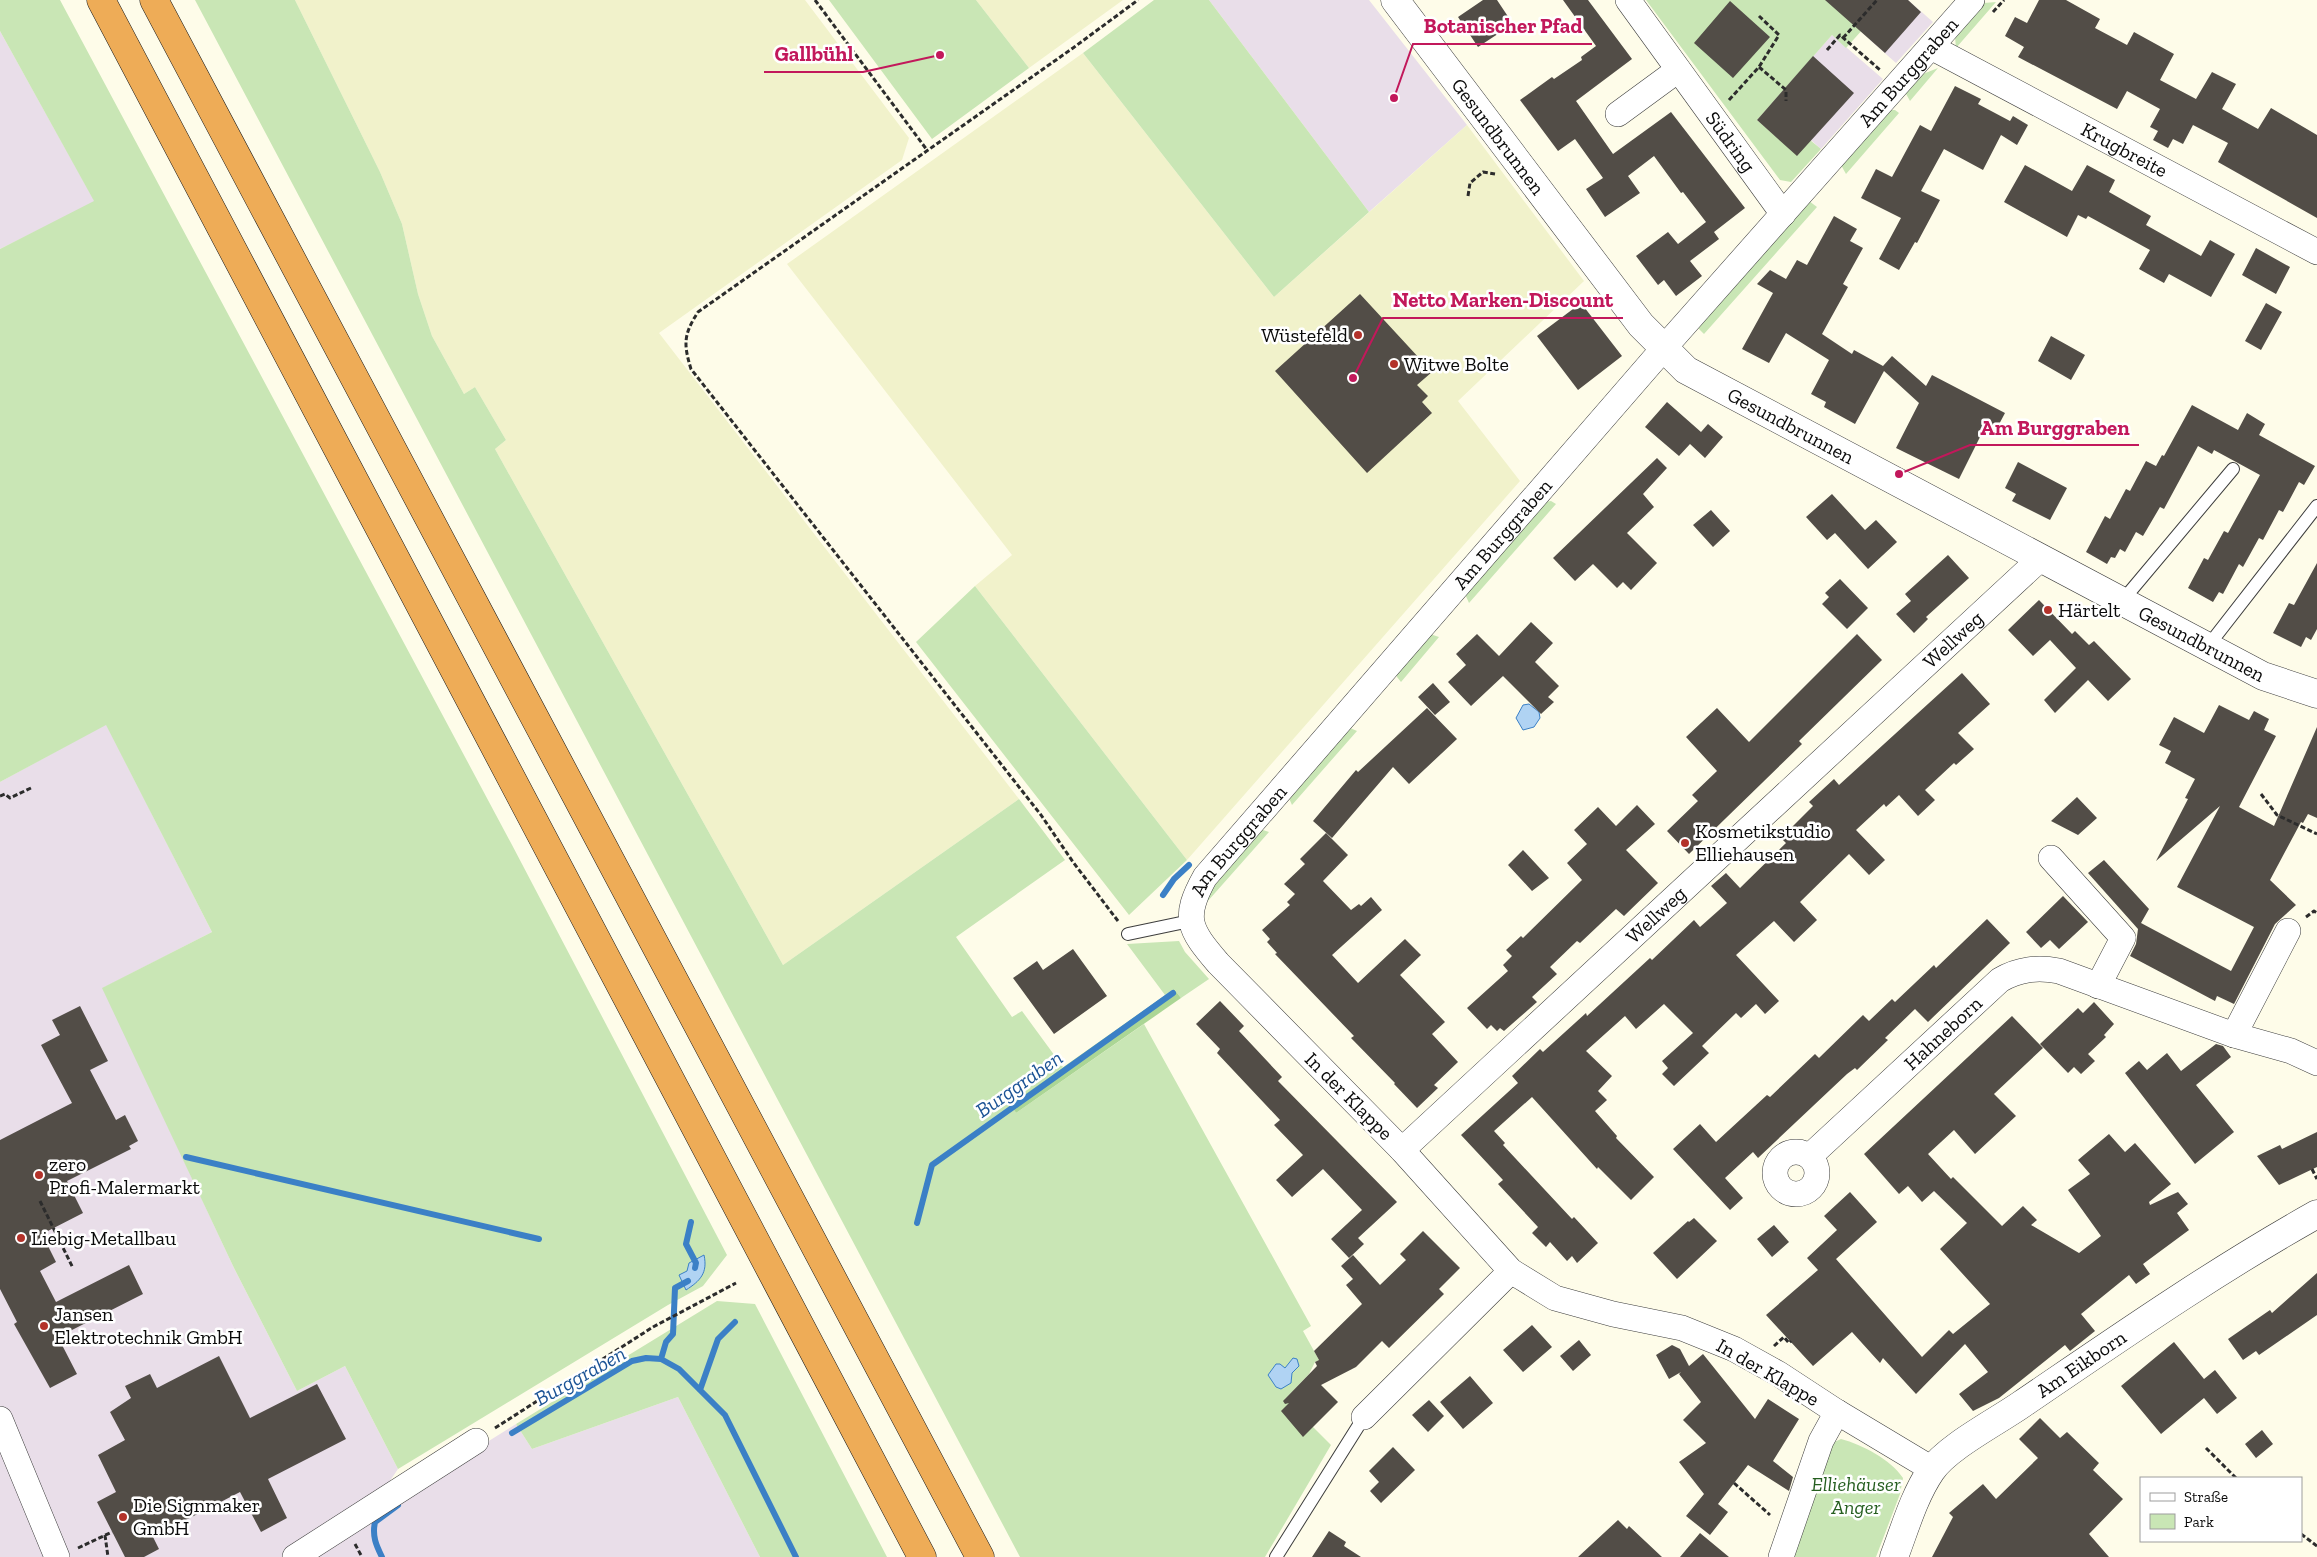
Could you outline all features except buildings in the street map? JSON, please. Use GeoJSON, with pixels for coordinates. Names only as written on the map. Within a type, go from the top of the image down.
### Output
{"type":"FeatureCollection","features":[{"type":"Feature","properties":{"kind":"highway"},"geometry":{"type":"LineString","coordinates":[[101,0],[922,1557]]}},
{"type":"Feature","properties":{"kind":"highway"},"geometry":{"type":"LineString","coordinates":[[154,0],[980,1557]]}},
{"type":"Feature","properties":{"kind":"street","name":"Gesundbrunnen"},"geometry":{"type":"LineString","coordinates":[[1395,0],[1640,325],[1686,370],[2123,600],[2263,676],[2316,693]]}},
{"type":"Feature","properties":{"kind":"street","name":"Südring"},"geometry":{"type":"LineString","coordinates":[[1628,0],[1784,214]]}},
{"type":"Feature","properties":{"kind":"street","name":"Am Burggraben"},"geometry":{"type":"LineString","coordinates":[[1190,921],[1193,898],[1205,877],[1663,349],[1972,0]]}},
{"type":"Feature","properties":{"kind":"street","name":"Krugbreite"},"geometry":{"type":"LineString","coordinates":[[1930,47],[2317,252]]}},
{"type":"Feature","properties":{"kind":"street"},"geometry":{"type":"LineString","coordinates":[[1618,114],[1678,70]]}},
{"type":"Feature","properties":{"kind":"street","name":"Wellweg"},"geometry":{"type":"LineString","coordinates":[[1402,1150],[2041,558]]}},
{"type":"Feature","properties":{"kind":"street"},"geometry":{"type":"LineString","coordinates":[[2052,858],[2123,938],[2098,986]]}},
{"type":"Feature","properties":{"kind":"street","name":"In der Klappe"},"geometry":{"type":"LineString","coordinates":[[1190,921],[1201,944],[1218,963],[1402,1150],[1511,1271],[1555,1298],[1613,1314],[1682,1328],[1734,1349],[1780,1374],[1837,1412],[1932,1469]]}},
{"type":"Feature","properties":{"kind":"street"},"geometry":{"type":"LineString","coordinates":[[2234,1034],[2288,931]]}},
{"type":"Feature","properties":{"kind":"street","name":"Hahneborn"},"geometry":{"type":"LineString","coordinates":[[1810,1156],[2000,980],[2022,971],[2048,969],[2234,1034],[2291,1051],[2317,1063]]}},
{"type":"Feature","properties":{"kind":"street","name":"Am Eikborn"},"geometry":{"type":"LineString","coordinates":[[1894,1557],[1914,1504],[1932,1469],[1960,1444],[2011,1412],[2211,1276],[2317,1214]]}},
{"type":"Feature","properties":{"kind":"street"},"geometry":{"type":"LineString","coordinates":[[1364,1417],[1511,1271]]}},
{"type":"Feature","properties":{"kind":"street"},"geometry":{"type":"LineString","coordinates":[[1781,1557],[1821,1441],[1837,1412]]}},
{"type":"Feature","properties":{"kind":"street"},"geometry":{"type":"LineString","coordinates":[[0,1419],[66,1553]]}},
{"type":"Feature","properties":{"kind":"street"},"geometry":{"type":"LineString","coordinates":[[295,1557],[476,1441]]}},
{"type":"Feature","properties":{"kind":"lane"},"geometry":{"type":"LineString","coordinates":[[2123,600],[2233,469]]}},
{"type":"Feature","properties":{"kind":"lane"},"geometry":{"type":"LineString","coordinates":[[2208,646],[2317,506]]}},
{"type":"Feature","properties":{"kind":"lane"},"geometry":{"type":"LineString","coordinates":[[1128,934],[1190,921]]}},
{"type":"Feature","properties":{"kind":"lane"},"geometry":{"type":"LineString","coordinates":[[1276,1557],[1364,1417]]}},
{"type":"Feature","properties":{"kind":"path"},"geometry":{"type":"LineString","coordinates":[[815,0],[927,150]]}},
{"type":"Feature","properties":{"kind":"path"},"geometry":{"type":"LineString","coordinates":[[1128,934],[1040,815],[691,369],[685,351],[686,330],[698,312],[1138,0]]}},
{"type":"Feature","properties":{"kind":"path"},"geometry":{"type":"LineString","coordinates":[[1843,38],[1877,0]]}},
{"type":"Feature","properties":{"kind":"path"},"geometry":{"type":"LineString","coordinates":[[1713,118],[1759,67],[1778,35],[1759,16]]}},
{"type":"Feature","properties":{"kind":"path"},"geometry":{"type":"LineString","coordinates":[[1827,50],[1840,35],[1897,85]]}},
{"type":"Feature","properties":{"kind":"path"},"geometry":{"type":"LineString","coordinates":[[1759,67],[1786,90],[1786,101]]}},
{"type":"Feature","properties":{"kind":"path"},"geometry":{"type":"LineString","coordinates":[[1468,196],[1470,184],[1483,172],[1530,179]]}},
{"type":"Feature","properties":{"kind":"path"},"geometry":{"type":"LineString","coordinates":[[0,796],[5,794],[10,798],[31,788]]}},
{"type":"Feature","properties":{"kind":"path"},"geometry":{"type":"LineString","coordinates":[[2261,794],[2277,815],[2317,834]]}},
{"type":"Feature","properties":{"kind":"path"},"geometry":{"type":"LineString","coordinates":[[2312,1169],[2317,1179]]}},
{"type":"Feature","properties":{"kind":"path"},"geometry":{"type":"LineString","coordinates":[[40,1201],[73,1268]]}},
{"type":"Feature","properties":{"kind":"path"},"geometry":{"type":"LineString","coordinates":[[476,1441],[653,1327],[736,1283]]}},
{"type":"Feature","properties":{"kind":"path"},"geometry":{"type":"LineString","coordinates":[[2206,1448],[2235,1477]]}},
{"type":"Feature","properties":{"kind":"path"},"geometry":{"type":"LineString","coordinates":[[1734,1484],[1790,1531]]}},
{"type":"Feature","properties":{"kind":"path"},"geometry":{"type":"LineString","coordinates":[[66,1553],[112,1532]]}},
{"type":"Feature","properties":{"kind":"path"},"geometry":{"type":"LineString","coordinates":[[105,1535],[108,1557]]}},
{"type":"Feature","properties":{"kind":"path"},"geometry":{"type":"LineString","coordinates":[[2302,1535],[2317,1546]]}},
{"type":"Feature","properties":{"kind":"shaded area"},"geometry":{"type":"Polygon","coordinates":[[[1209,0],[1369,0],[1467,125],[1369,212],[1209,0]]]}},
{"type":"Feature","properties":{"kind":"shaded area"},"geometry":{"type":"Polygon","coordinates":[[[1905,0],[1908,0],[1933,22],[1896,63],[1870,40],[1905,0]]]}},
{"type":"Feature","properties":{"kind":"shaded area"},"geometry":{"type":"Polygon","coordinates":[[[0,31],[95,202],[0,249],[0,31]]]}},
{"type":"Feature","properties":{"kind":"shaded area"},"geometry":{"type":"Polygon","coordinates":[[[1832,35],[1883,79],[1821,149],[1770,104],[1832,35]]]}},
{"type":"Feature","properties":{"kind":"shaded area"},"geometry":{"type":"Polygon","coordinates":[[[106,724],[212,932],[103,988],[234,1268],[297,1391],[345,1366],[398,1469],[364,1519],[516,1424],[532,1449],[678,1397],[760,1557],[0,1557],[0,782],[106,724]]]}},
{"type":"Feature","properties":{"kind":"green space"},"geometry":{"type":"Polygon","coordinates":[[[0,0],[60,0],[511,843],[727,1255],[703,1286],[668,1305],[398,1469],[345,1366],[297,1391],[234,1268],[102,988],[212,932],[106,725],[0,782],[0,249],[94,201],[0,31],[0,0]]]}},
{"type":"Feature","properties":{"kind":"green space"},"geometry":{"type":"Polygon","coordinates":[[[195,0],[295,0],[380,172],[402,224],[418,294],[432,336],[464,394],[475,387],[506,440],[495,449],[783,965],[1019,799],[1065,860],[956,937],[1012,1017],[1022,1011],[1063,1067],[1012,1104],[1016,1113],[1144,1024],[1311,1326],[1303,1331],[1319,1360],[1315,1362],[1309,1374],[1285,1399],[1331,1445],[1265,1557],[1020,1557],[195,0]]]}},
{"type":"Feature","properties":{"kind":"green space"},"geometry":{"type":"Polygon","coordinates":[[[295,0],[805,0],[909,138],[902,160],[659,333],[1019,799],[783,965],[495,449],[506,440],[475,387],[464,394],[432,336],[418,294],[402,224],[380,172],[295,0]]]}},
{"type":"Feature","properties":{"kind":"green space"},"geometry":{"type":"Polygon","coordinates":[[[829,0],[976,0],[1029,68],[932,139],[829,0]]]}},
{"type":"Feature","properties":{"kind":"green space"},"geometry":{"type":"Polygon","coordinates":[[[976,0],[1123,0],[1029,68],[976,0]]]}},
{"type":"Feature","properties":{"kind":"green space"},"geometry":{"type":"Polygon","coordinates":[[[1154,0],[1209,0],[1369,212],[1274,297],[1083,53],[1154,0]]]}},
{"type":"Feature","properties":{"kind":"green space"},"geometry":{"type":"Polygon","coordinates":[[[1646,0],[1889,0],[1846,48],[1832,35],[1757,120],[1797,155],[1810,140],[1821,149],[1791,182],[1780,180],[1646,0]]]}},
{"type":"Feature","properties":{"kind":"green space"},"geometry":{"type":"Polygon","coordinates":[[[1996,2],[1956,48],[1955,37],[1984,3],[1996,2]]]}},
{"type":"Feature","properties":{"kind":"green space"},"geometry":{"type":"Polygon","coordinates":[[[1083,53],[1274,297],[1467,125],[1584,281],[1458,401],[1520,481],[1187,860],[975,586],[1012,555],[787,264],[1083,53]]]}},
{"type":"Feature","properties":{"kind":"green space"},"geometry":{"type":"Polygon","coordinates":[[[1938,68],[1910,101],[1905,92],[1923,74],[1938,68]]]}},
{"type":"Feature","properties":{"kind":"green space"},"geometry":{"type":"Polygon","coordinates":[[[1889,110],[1895,110],[1899,113],[1846,174],[1841,165],[1889,110]]]}},
{"type":"Feature","properties":{"kind":"green space"},"geometry":{"type":"Polygon","coordinates":[[[1809,201],[1817,207],[1704,334],[1698,328],[1809,201]]]}},
{"type":"Feature","properties":{"kind":"green space"},"geometry":{"type":"Polygon","coordinates":[[[1551,501],[1556,504],[1469,603],[1465,594],[1545,502],[1551,501]]]}},
{"type":"Feature","properties":{"kind":"green space"},"geometry":{"type":"Polygon","coordinates":[[[975,586],[1187,860],[1129,915],[916,642],[975,586]]]}},
{"type":"Feature","properties":{"kind":"green space"},"geometry":{"type":"Polygon","coordinates":[[[1430,634],[1439,637],[1401,682],[1396,672],[1430,634]]]}},
{"type":"Feature","properties":{"kind":"green space"},"geometry":{"type":"Polygon","coordinates":[[[1348,727],[1357,731],[1292,805],[1288,796],[1348,727]]]}},
{"type":"Feature","properties":{"kind":"green space"},"geometry":{"type":"Polygon","coordinates":[[[1260,829],[1269,832],[1207,902],[1211,887],[1260,829]]]}},
{"type":"Feature","properties":{"kind":"green space"},"geometry":{"type":"Polygon","coordinates":[[[1179,941],[1185,952],[1209,979],[1181,998],[1174,989],[1165,995],[1127,944],[1179,941]]]}},
{"type":"Feature","properties":{"kind":"green space"},"geometry":{"type":"Polygon","coordinates":[[[1174,989],[1181,998],[1016,1113],[1011,1104],[1174,989]]]}},
{"type":"Feature","properties":{"kind":"green space"},"geometry":{"type":"Polygon","coordinates":[[[717,1301],[755,1304],[887,1557],[760,1557],[678,1397],[532,1449],[516,1424],[717,1301]]]}},
{"type":"Feature","properties":{"kind":"green space","name":"Elliehäuser Anger"},"geometry":{"type":"Polygon","coordinates":[[[1841,1439],[1858,1445],[1883,1459],[1898,1471],[1903,1478],[1900,1494],[1876,1557],[1793,1557],[1830,1444],[1841,1439]]]}},
{"type":"Feature","properties":{"kind":"water"},"geometry":{"type":"Polygon","coordinates":[[[1529,704],[1539,712],[1540,718],[1534,727],[1523,730],[1516,718],[1523,705],[1529,704]]]}},
{"type":"Feature","properties":{"kind":"water"},"geometry":{"type":"Polygon","coordinates":[[[704,1255],[705,1267],[702,1276],[686,1290],[679,1275],[687,1271],[689,1263],[704,1255]]]}},
{"type":"Feature","properties":{"kind":"water"},"geometry":{"type":"Polygon","coordinates":[[[1293,1358],[1297,1359],[1299,1366],[1292,1373],[1291,1383],[1281,1389],[1276,1387],[1268,1375],[1276,1364],[1280,1364],[1285,1368],[1293,1358]]]}},
{"type":"Feature","properties":{"kind":"waterway","name":"Burggraben"},"geometry":{"type":"LineString","coordinates":[[1163,895],[1174,879],[1189,865]]}},
{"type":"Feature","properties":{"kind":"waterway","name":"Burggraben"},"geometry":{"type":"LineString","coordinates":[[917,1223],[932,1165],[1173,993]]}},
{"type":"Feature","properties":{"kind":"waterway"},"geometry":{"type":"LineString","coordinates":[[186,1157],[539,1239]]}},
{"type":"Feature","properties":{"kind":"waterway"},"geometry":{"type":"LineString","coordinates":[[691,1222],[686,1244],[696,1263],[695,1268]]}},
{"type":"Feature","properties":{"kind":"waterway"},"geometry":{"type":"LineString","coordinates":[[661,1359],[666,1342],[673,1334],[675,1288],[688,1281]]}},
{"type":"Feature","properties":{"kind":"waterway","name":"Burggraben"},"geometry":{"type":"LineString","coordinates":[[700,1390],[718,1339],[735,1322]]}},
{"type":"Feature","properties":{"kind":"waterway","name":"Burggraben"},"geometry":{"type":"LineString","coordinates":[[512,1433],[632,1361],[646,1358],[661,1359],[679,1369],[725,1415],[796,1557]]}},
{"type":"Feature","properties":{"kind":"waterway","name":"Burggraben"},"geometry":{"type":"LineString","coordinates":[[382,1557],[375,1540],[375,1522],[398,1505]]}},
{"type":"Feature","properties":{"kind":"place","name":"Gallbühl"},"geometry":{"type":"Point","coordinates":[940,55]}},
{"type":"Feature","properties":{"kind":"place","name":"Botanischer Pfad"},"geometry":{"type":"Point","coordinates":[1394,98]}},
{"type":"Feature","properties":{"kind":"place","name":"Wüstefeld"},"geometry":{"type":"Point","coordinates":[1358,335]}},
{"type":"Feature","properties":{"kind":"place","name":"Witwe Bolte"},"geometry":{"type":"Point","coordinates":[1394,364]}},
{"type":"Feature","properties":{"kind":"place","name":"Netto Marken-Discount"},"geometry":{"type":"Point","coordinates":[1353,378]}},
{"type":"Feature","properties":{"kind":"place","name":"Am Burggraben"},"geometry":{"type":"Point","coordinates":[1899,474]}},
{"type":"Feature","properties":{"kind":"place","name":"Härtelt"},"geometry":{"type":"Point","coordinates":[2048,610]}},
{"type":"Feature","properties":{"kind":"place","name":"Kosmetikstudio Elliehausen"},"geometry":{"type":"Point","coordinates":[1685,843]}},
{"type":"Feature","properties":{"kind":"place","name":"zero Profi-Malermarkt"},"geometry":{"type":"Point","coordinates":[39,1175]}},
{"type":"Feature","properties":{"kind":"place","name":"Liebig-Metallbau"},"geometry":{"type":"Point","coordinates":[21,1238]}},
{"type":"Feature","properties":{"kind":"place","name":"Jansen Elektrotechnik GmbH"},"geometry":{"type":"Point","coordinates":[44,1326]}},
{"type":"Feature","properties":{"kind":"place","name":"Die Signmaker GmbH"},"geometry":{"type":"Point","coordinates":[123,1517]}}]}
